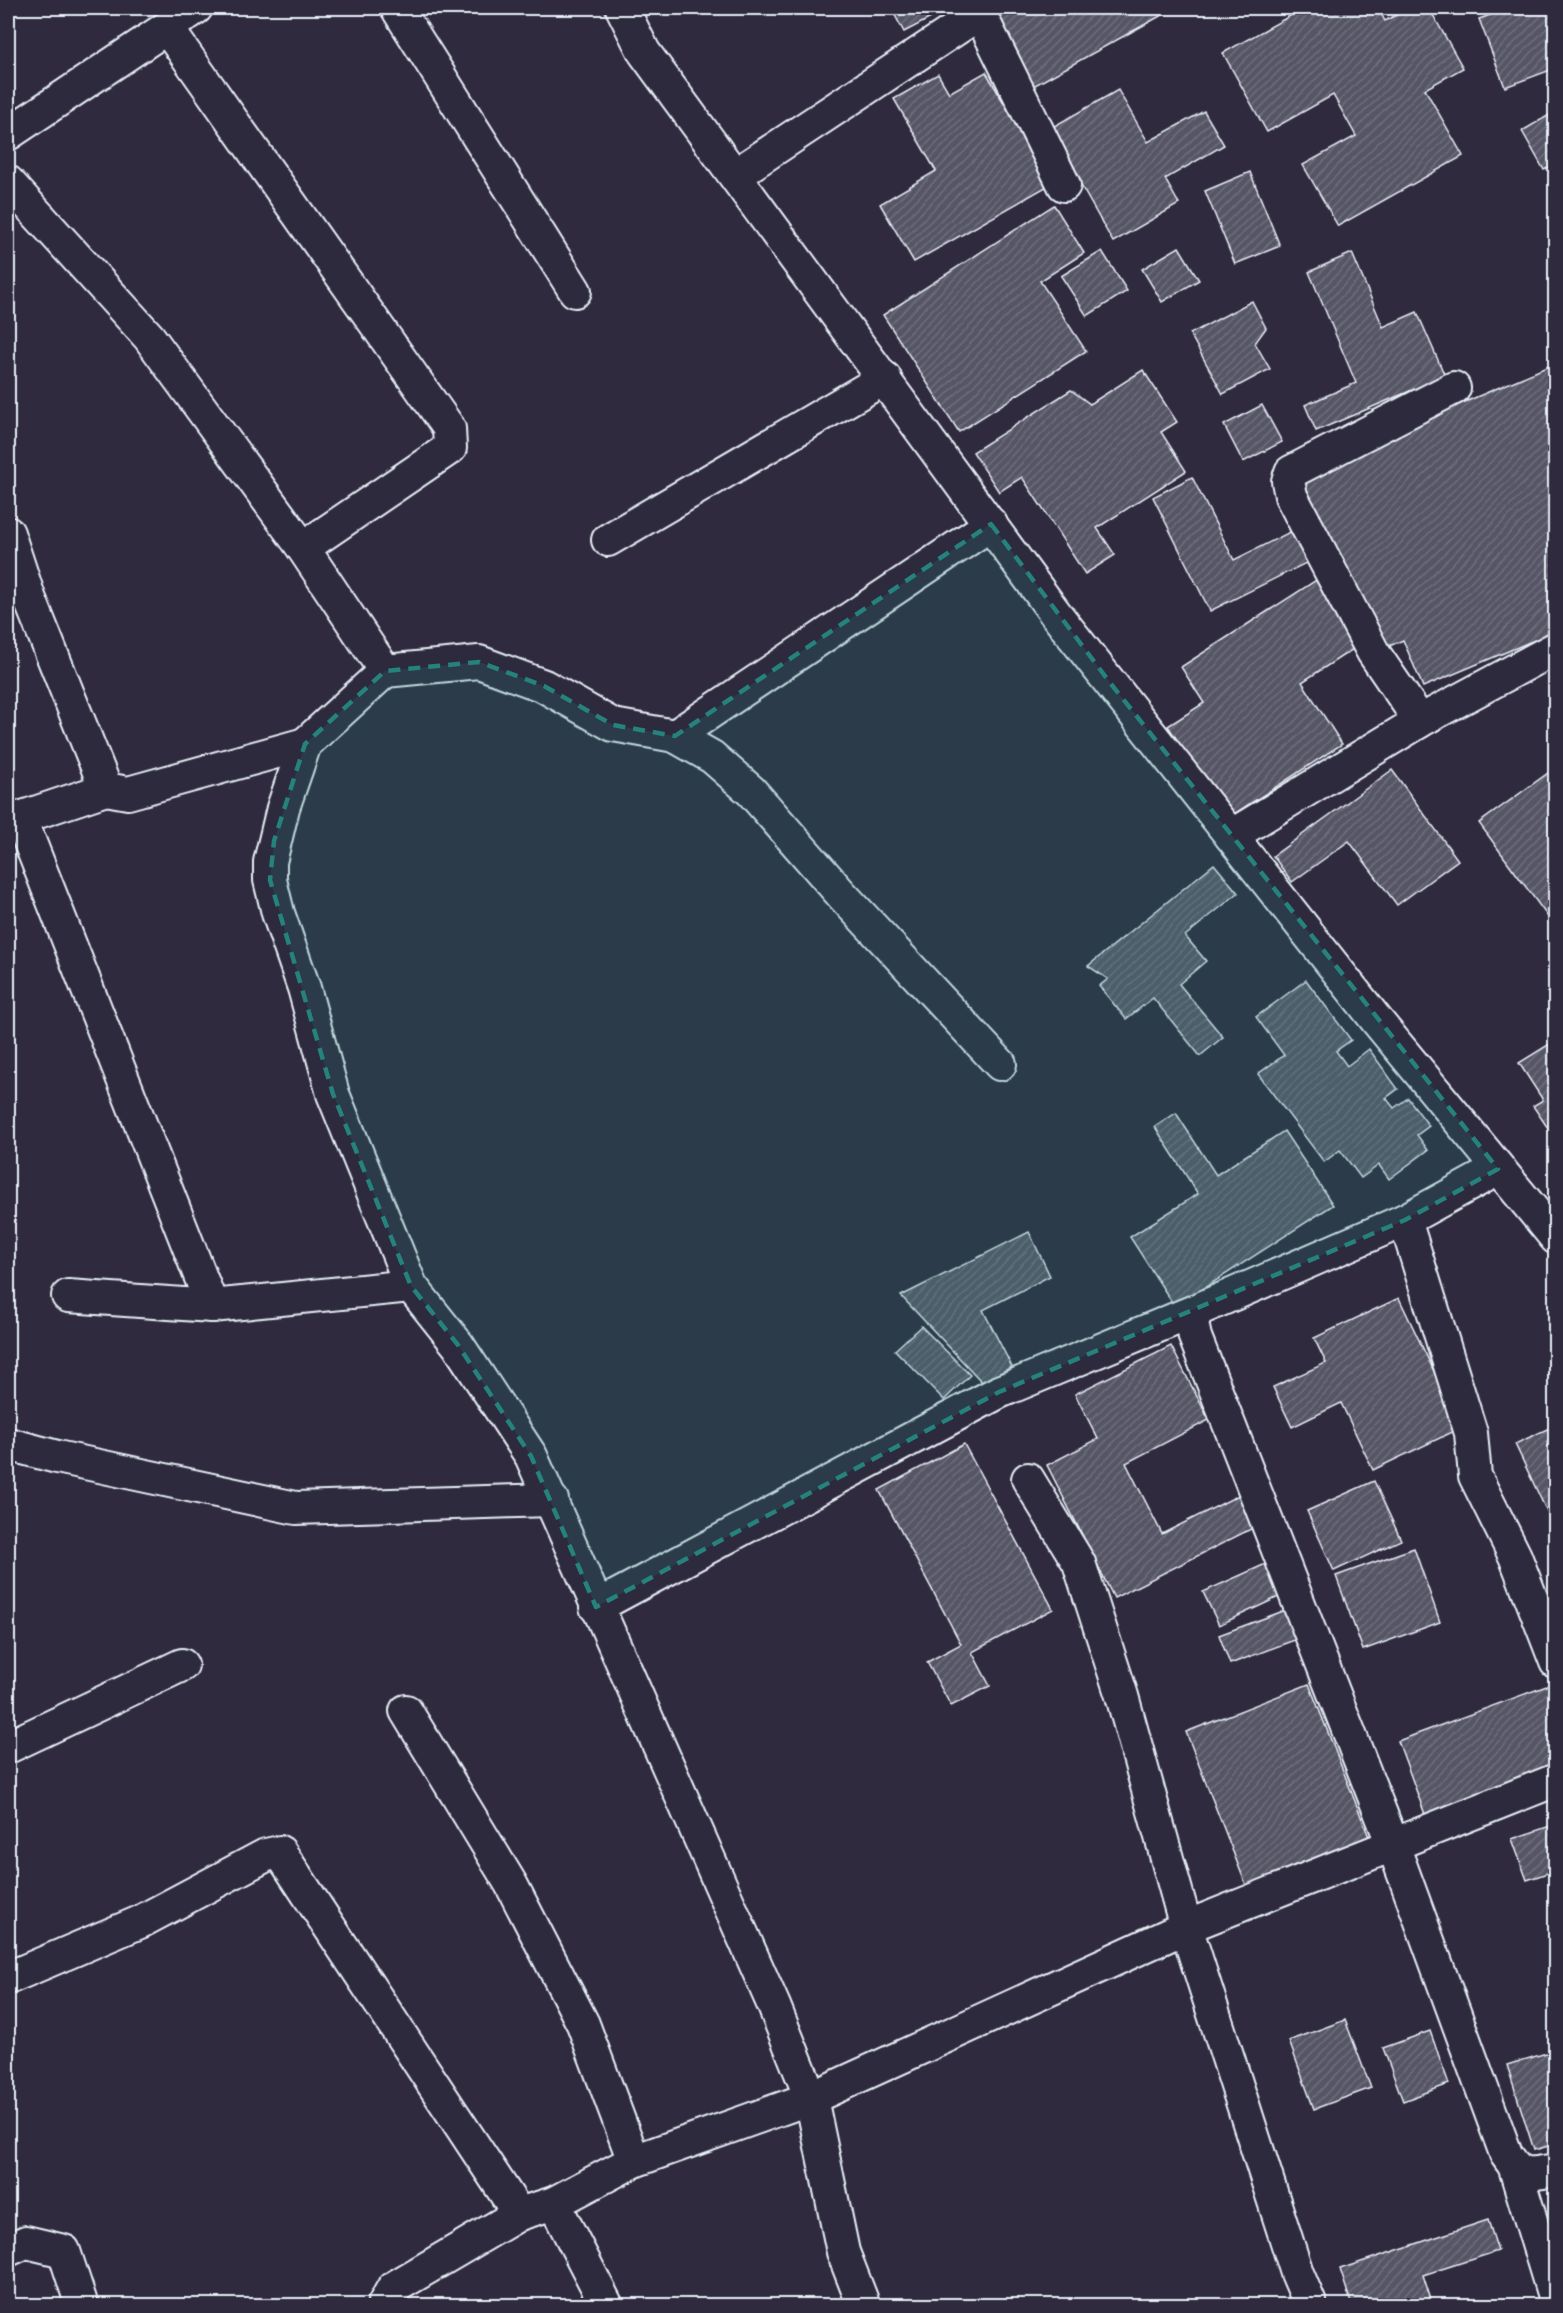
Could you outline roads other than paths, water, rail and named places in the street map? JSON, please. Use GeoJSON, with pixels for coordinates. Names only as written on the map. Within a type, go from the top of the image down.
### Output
{"type":"FeatureCollection","features":[{"type":"Feature","properties":{"kind":"street"},"geometry":{"type":"LineString","coordinates":[[8,134],[196,8]]}},
{"type":"Feature","properties":{"kind":"street"},"geometry":{"type":"LineString","coordinates":[[397,8],[574,291]]}},
{"type":"Feature","properties":{"kind":"street"},"geometry":{"type":"LineString","coordinates":[[622,8],[644,52],[1055,613],[1378,1022],[1556,1238]]}},
{"type":"Feature","properties":{"kind":"street"},"geometry":{"type":"LineString","coordinates":[[735,175],[979,10],[1064,185]]}},
{"type":"Feature","properties":{"kind":"street"},"geometry":{"type":"LineString","coordinates":[[167,28],[449,428],[450,448],[303,548]]}},
{"type":"Feature","properties":{"kind":"street"},"geometry":{"type":"LineString","coordinates":[[8,182],[149,337],[303,548],[385,672]]}},
{"type":"Feature","properties":{"kind":"street"},"geometry":{"type":"LineString","coordinates":[[608,540],[885,378]]}},
{"type":"Feature","properties":{"kind":"street"},"geometry":{"type":"LineString","coordinates":[[1420,722],[1373,652],[1291,496],[1288,481],[1291,472],[1455,388]]}},
{"type":"Feature","properties":{"kind":"street"},"geometry":{"type":"LineString","coordinates":[[675,736],[991,524]]}},
{"type":"Feature","properties":{"kind":"street"},"geometry":{"type":"LineString","coordinates":[[8,533],[29,597],[106,789]]}},
{"type":"Feature","properties":{"kind":"street"},"geometry":{"type":"LineString","coordinates":[[1231,836],[1420,722],[1556,648]]}},
{"type":"Feature","properties":{"kind":"street"},"geometry":{"type":"LineString","coordinates":[[212,1306],[14,819],[106,789],[128,793],[305,744],[385,672],[479,662],[543,686],[613,725],[675,736],[712,757],[751,791],[843,896],[1000,1064]]}},
{"type":"Feature","properties":{"kind":"street"},"geometry":{"type":"LineString","coordinates":[[305,744],[274,841],[270,880],[278,914],[304,988],[333,1094],[411,1286],[458,1345],[525,1447],[552,1500],[596,1607],[684,1801],[811,2097],[843,2252],[864,2306]]}},
{"type":"Feature","properties":{"kind":"street"},"geometry":{"type":"LineString","coordinates":[[596,1607],[999,1392],[1406,1220],[1498,1169]]}},
{"type":"Feature","properties":{"kind":"street"},"geometry":{"type":"LineString","coordinates":[[1406,1220],[1471,1433],[1475,1476],[1515,1556],[1556,1662]]}},
{"type":"Feature","properties":{"kind":"street"},"geometry":{"type":"LineString","coordinates":[[68,1296],[212,1306],[411,1286]]}},
{"type":"Feature","properties":{"kind":"street"},"geometry":{"type":"LineString","coordinates":[[1197,1310],[1192,1323],[1196,1337],[1393,1845],[1506,2154],[1515,2168],[1556,2303]]}},
{"type":"Feature","properties":{"kind":"street"},"geometry":{"type":"LineString","coordinates":[[8,1444],[57,1458],[296,1508],[552,1500]]}},
{"type":"Feature","properties":{"kind":"street"},"geometry":{"type":"LineString","coordinates":[[1028,1479],[1078,1563],[1122,1696],[1185,1927],[1297,2272],[1311,2306]]}},
{"type":"Feature","properties":{"kind":"street"},"geometry":{"type":"LineString","coordinates":[[8,1747],[182,1665]]}},
{"type":"Feature","properties":{"kind":"street"},"geometry":{"type":"LineString","coordinates":[[406,1711],[511,1884],[583,2024],[634,2161]]}},
{"type":"Feature","properties":{"kind":"street"},"geometry":{"type":"LineString","coordinates":[[383,2306],[393,2288],[519,2214],[554,2203],[634,2161],[811,2097],[1185,1927],[1556,1780]]}},
{"type":"Feature","properties":{"kind":"street"},"geometry":{"type":"LineString","coordinates":[[8,1978],[140,1922],[266,1855],[280,1852],[519,2214]]}},
{"type":"Feature","properties":{"kind":"street"},"geometry":{"type":"LineString","coordinates":[[1515,2168],[1526,2175],[1556,2170]]}},
{"type":"Feature","properties":{"kind":"street"},"geometry":{"type":"LineString","coordinates":[[554,2203],[607,2306]]}},
{"type":"Feature","properties":{"kind":"street"},"geometry":{"type":"LineString","coordinates":[[8,2250],[26,2242],[64,2251],[82,2306]]}}]}
